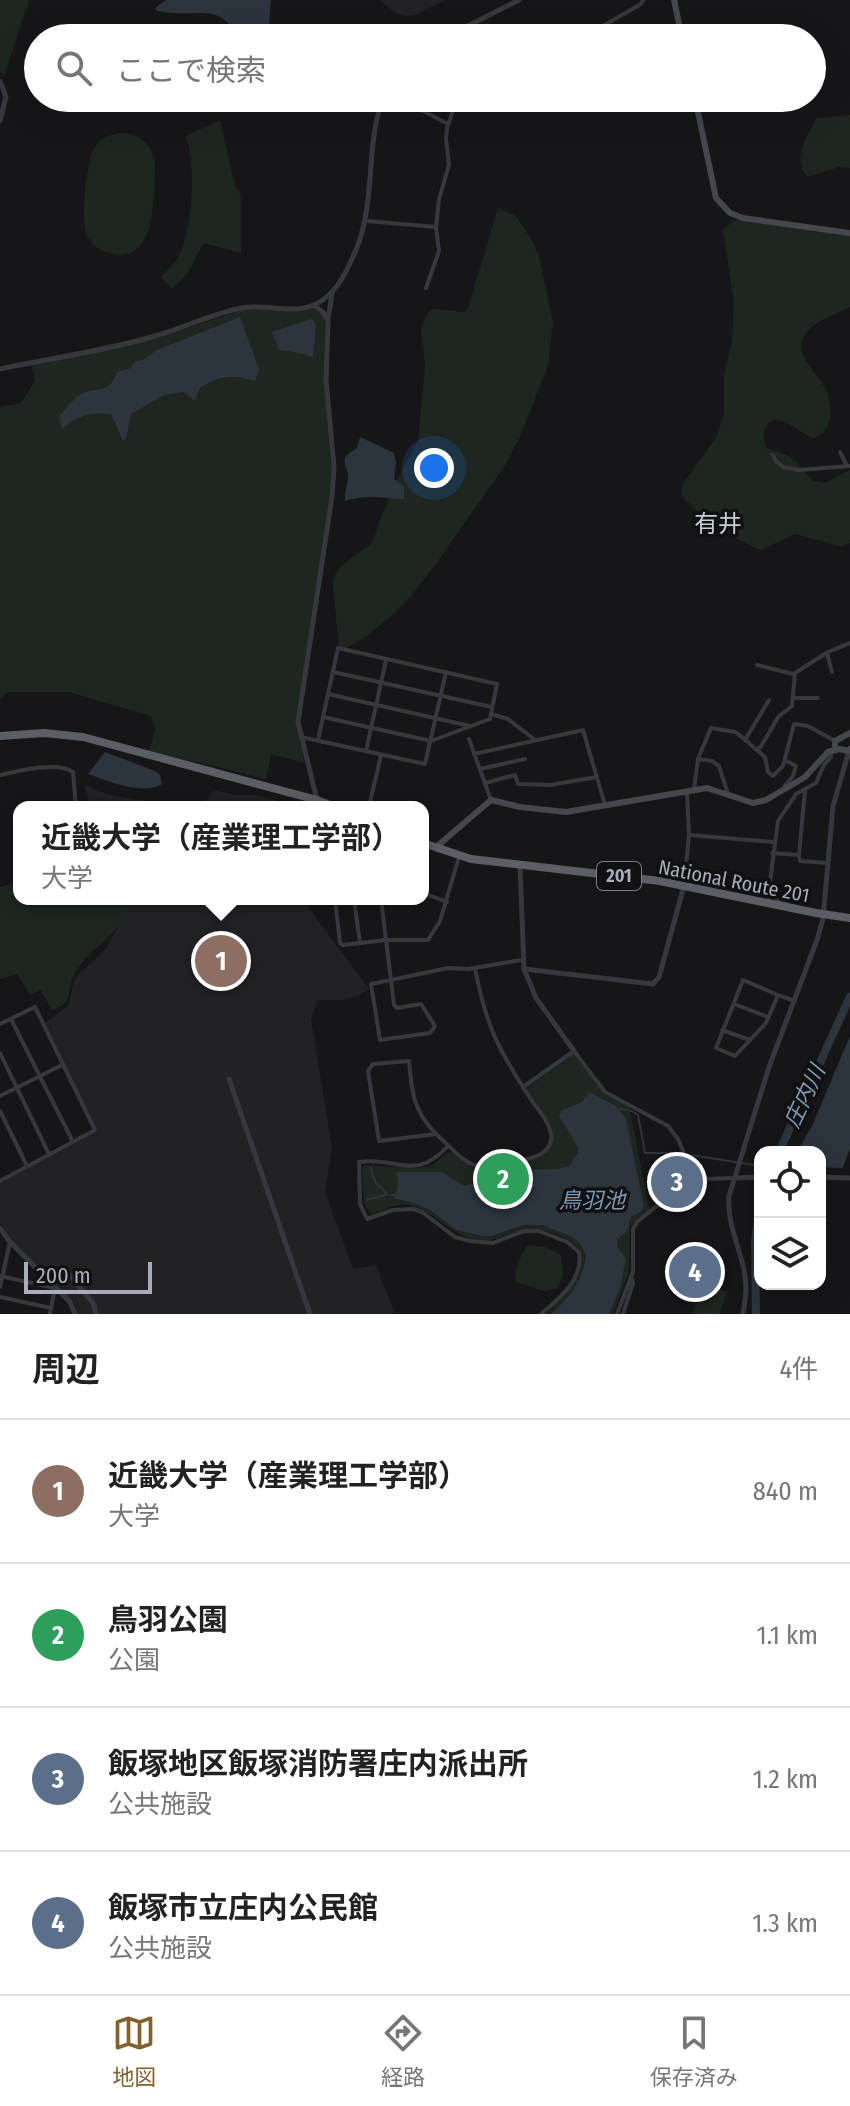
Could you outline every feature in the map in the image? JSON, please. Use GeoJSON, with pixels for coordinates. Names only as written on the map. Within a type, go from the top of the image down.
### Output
{"type":"FeatureCollection","features":[{"type":"Feature","properties":{"kind":"highway"},"geometry":{"type":"LineString","coordinates":[[0,736],[44,733],[83,737],[317,800]]}},
{"type":"Feature","properties":{"kind":"highway","name":"National Route 201"},"geometry":{"type":"LineString","coordinates":[[429,846],[459,857],[684,886],[848,918]]}},
{"type":"Feature","properties":{"kind":"main road"},"geometry":{"type":"LineString","coordinates":[[674,0],[679,24]]}},
{"type":"Feature","properties":{"kind":"main road"},"geometry":{"type":"LineString","coordinates":[[698,112],[716,198],[722,206],[743,218],[850,233]]}},
{"type":"Feature","properties":{"kind":"main road"},"geometry":{"type":"LineString","coordinates":[[435,848],[491,800],[566,812],[690,790],[713,789],[753,803],[805,777],[850,733]]}},
{"type":"Feature","properties":{"kind":"main road"},"geometry":{"type":"LineString","coordinates":[[833,747],[849,750]]}},
{"type":"Feature","properties":{"kind":"street"},"geometry":{"type":"LineString","coordinates":[[472,24],[519,0]]}},
{"type":"Feature","properties":{"kind":"street"},"geometry":{"type":"LineString","coordinates":[[606,24],[643,0]]}},
{"type":"Feature","properties":{"kind":"street"},"geometry":{"type":"LineString","coordinates":[[0,81],[6,97],[0,121]]}},
{"type":"Feature","properties":{"kind":"street"},"geometry":{"type":"LineString","coordinates":[[317,800],[298,722],[333,482],[326,380],[328,320],[333,293],[352,259],[366,221],[380,112]]}},
{"type":"Feature","properties":{"kind":"street"},"geometry":{"type":"LineString","coordinates":[[425,112],[448,124]]}},
{"type":"Feature","properties":{"kind":"street"},"geometry":{"type":"LineString","coordinates":[[426,288],[439,251],[436,227],[439,199],[449,165],[446,139],[453,112]]}},
{"type":"Feature","properties":{"kind":"street"},"geometry":{"type":"LineString","coordinates":[[366,221],[436,227]]}},
{"type":"Feature","properties":{"kind":"street"},"geometry":{"type":"LineString","coordinates":[[0,369],[153,337],[243,307],[292,310],[313,305],[333,293]]}},
{"type":"Feature","properties":{"kind":"street"},"geometry":{"type":"LineString","coordinates":[[313,305],[328,320]]}},
{"type":"Feature","properties":{"kind":"street"},"geometry":{"type":"LineString","coordinates":[[773,455],[783,467],[793,470],[848,466],[840,452]]}},
{"type":"Feature","properties":{"kind":"street"},"geometry":{"type":"LineString","coordinates":[[757,665],[794,674],[850,643]]}},
{"type":"Feature","properties":{"kind":"street"},"geometry":{"type":"LineString","coordinates":[[318,740],[323,717],[328,694],[333,672],[338,648],[497,684],[490,719],[431,741],[323,717]]}},
{"type":"Feature","properties":{"kind":"street"},"geometry":{"type":"LineString","coordinates":[[827,653],[832,672]]}},
{"type":"Feature","properties":{"kind":"street"},"geometry":{"type":"LineString","coordinates":[[366,751],[386,659]]}},
{"type":"Feature","properties":{"kind":"street"},"geometry":{"type":"LineString","coordinates":[[333,672],[492,707]]}},
{"type":"Feature","properties":{"kind":"street"},"geometry":{"type":"LineString","coordinates":[[301,737],[425,764],[446,672]]}},
{"type":"Feature","properties":{"kind":"street"},"geometry":{"type":"LineString","coordinates":[[752,748],[760,748],[779,716],[792,706],[794,674]]}},
{"type":"Feature","properties":{"kind":"street"},"geometry":{"type":"LineString","coordinates":[[328,694],[472,726]]}},
{"type":"Feature","properties":{"kind":"street"},"geometry":{"type":"LineString","coordinates":[[792,698],[818,698]]}},
{"type":"Feature","properties":{"kind":"street"},"geometry":{"type":"LineString","coordinates":[[745,740],[769,700]]}},
{"type":"Feature","properties":{"kind":"street"},"geometry":{"type":"LineString","coordinates":[[491,714],[508,719],[535,740]]}},
{"type":"Feature","properties":{"kind":"street"},"geometry":{"type":"LineString","coordinates":[[524,969],[653,984],[659,977],[684,886],[690,790],[711,728],[735,732],[765,757],[768,772],[773,776],[785,760],[794,724],[808,726],[833,747],[831,757],[816,783],[796,794],[783,809],[778,821],[768,897],[791,905],[793,909]]}},
{"type":"Feature","properties":{"kind":"street"},"geometry":{"type":"LineString","coordinates":[[474,754],[583,730],[605,806]]}},
{"type":"Feature","properties":{"kind":"street"},"geometry":{"type":"LineString","coordinates":[[469,739],[491,800]]}},
{"type":"Feature","properties":{"kind":"street"},"geometry":{"type":"LineString","coordinates":[[743,1314],[745,1274],[728,1209],[734,1178],[769,1067],[823,919],[833,806],[849,750]]}},
{"type":"Feature","properties":{"kind":"street"},"geometry":{"type":"LineString","coordinates":[[370,801],[381,755]]}},
{"type":"Feature","properties":{"kind":"street"},"geometry":{"type":"LineString","coordinates":[[480,769],[525,759]]}},
{"type":"Feature","properties":{"kind":"street"},"geometry":{"type":"LineString","coordinates":[[698,759],[712,761],[719,766],[728,794]]}},
{"type":"Feature","properties":{"kind":"street"},"geometry":{"type":"LineString","coordinates":[[779,792],[796,768],[785,760]]}},
{"type":"Feature","properties":{"kind":"street"},"geometry":{"type":"LineString","coordinates":[[0,775],[28,769],[67,767],[73,772],[75,801]]}},
{"type":"Feature","properties":{"kind":"street"},"geometry":{"type":"LineString","coordinates":[[485,783],[515,775],[518,784],[529,785],[550,785],[597,777]]}},
{"type":"Feature","properties":{"kind":"street"},"geometry":{"type":"LineString","coordinates":[[805,790],[800,861],[827,863]]}},
{"type":"Feature","properties":{"kind":"street"},"geometry":{"type":"LineString","coordinates":[[689,835],[773,842]]}},
{"type":"Feature","properties":{"kind":"street"},"geometry":{"type":"LineString","coordinates":[[772,853],[799,855]]}},
{"type":"Feature","properties":{"kind":"street"},"geometry":{"type":"LineString","coordinates":[[336,905],[340,943],[343,945],[386,940],[428,940],[440,921],[459,857]]}},
{"type":"Feature","properties":{"kind":"street"},"geometry":{"type":"LineString","coordinates":[[520,865],[522,960],[536,998],[605,1092],[668,1126],[678,1139],[689,1165],[704,1179]]}},
{"type":"Feature","properties":{"kind":"street"},"geometry":{"type":"LineString","coordinates":[[429,895],[447,902]]}},
{"type":"Feature","properties":{"kind":"street"},"geometry":{"type":"LineString","coordinates":[[355,905],[360,943]]}},
{"type":"Feature","properties":{"kind":"street"},"geometry":{"type":"LineString","coordinates":[[382,905],[391,980],[394,1005],[397,1008],[421,1004],[435,1026],[430,1033],[380,1040],[371,984],[391,980],[448,968],[475,968],[522,960]]}},
{"type":"Feature","properties":{"kind":"street"},"geometry":{"type":"LineString","coordinates":[[436,1134],[379,1141],[368,1071],[373,1064],[409,1061],[414,1103],[421,1118],[468,1163],[481,1168],[543,1153],[551,1140],[550,1131],[489,1028],[475,968]]}},
{"type":"Feature","properties":{"kind":"street"},"geometry":{"type":"LineString","coordinates":[[778,995],[768,1017],[735,1056],[717,1050],[743,980],[795,1001]]}},
{"type":"Feature","properties":{"kind":"street"},"geometry":{"type":"LineString","coordinates":[[734,1004],[768,1017]]}},
{"type":"Feature","properties":{"kind":"street"},"geometry":{"type":"LineString","coordinates":[[0,1024],[35,1007],[95,1130],[1,1180],[0,1173]]}},
{"type":"Feature","properties":{"kind":"street"},"geometry":{"type":"LineString","coordinates":[[11,1019],[73,1142]]}},
{"type":"Feature","properties":{"kind":"street"},"geometry":{"type":"LineString","coordinates":[[722,1030],[750,1040]]}},
{"type":"Feature","properties":{"kind":"street"},"geometry":{"type":"LineString","coordinates":[[523,1087],[574,1051]]}},
{"type":"Feature","properties":{"kind":"street"},"geometry":{"type":"LineString","coordinates":[[0,1053],[49,1154]]}},
{"type":"Feature","properties":{"kind":"street"},"geometry":{"type":"LineString","coordinates":[[0,1096],[63,1065]]}},
{"type":"Feature","properties":{"kind":"street"},"geometry":{"type":"LineString","coordinates":[[229,1079],[310,1314]]}},
{"type":"Feature","properties":{"kind":"street"},"geometry":{"type":"LineString","coordinates":[[0,1111],[27,1166]]}},
{"type":"Feature","properties":{"kind":"street"},"geometry":{"type":"LineString","coordinates":[[448,1146],[435,1159],[418,1165],[389,1165],[374,1160],[359,1162],[360,1204],[367,1219],[393,1210],[413,1209],[422,1212],[455,1237],[470,1241],[493,1243],[531,1231],[567,1242],[579,1252],[579,1265],[563,1295],[541,1314]]}},
{"type":"Feature","properties":{"kind":"street"},"geometry":{"type":"LineString","coordinates":[[620,1314],[633,1267],[633,1229],[637,1222],[654,1208],[704,1179],[754,1177]]}},
{"type":"Feature","properties":{"kind":"street"},"geometry":{"type":"LineString","coordinates":[[826,1177],[850,1178]]}},
{"type":"Feature","properties":{"kind":"street"},"geometry":{"type":"LineString","coordinates":[[0,1229],[70,1302],[75,1314]]}},
{"type":"Feature","properties":{"kind":"street"},"geometry":{"type":"LineString","coordinates":[[0,1287],[10,1242]]}},
{"type":"Feature","properties":{"kind":"street"},"geometry":{"type":"LineString","coordinates":[[0,1253],[7,1254]]}},
{"type":"Feature","properties":{"kind":"street"},"geometry":{"type":"LineString","coordinates":[[67,1272],[93,1303],[96,1314]]}},
{"type":"Feature","properties":{"kind":"street"},"geometry":{"type":"LineString","coordinates":[[1,1276],[55,1288]]}},
{"type":"Feature","properties":{"kind":"street"},"geometry":{"type":"LineString","coordinates":[[0,1297],[50,1311],[55,1288]]}},
{"type":"Feature","properties":{"kind":"shaded area"},"geometry":{"type":"Polygon","coordinates":[[[0,0],[29,0],[4,77],[0,71],[0,0]]]}},
{"type":"Feature","properties":{"kind":"shaded area"},"geometry":{"type":"Polygon","coordinates":[[[379,0],[445,0],[415,15],[405,16],[379,0]]]}},
{"type":"Feature","properties":{"kind":"shaded area"},"geometry":{"type":"Polygon","coordinates":[[[850,115],[850,168],[839,167],[807,177],[801,155],[816,118],[850,115]]]}},
{"type":"Feature","properties":{"kind":"shaded area"},"geometry":{"type":"Polygon","coordinates":[[[220,120],[235,186],[241,194],[241,253],[203,243],[188,273],[172,289],[161,277],[179,255],[188,225],[192,178],[186,136],[220,120]]]}},
{"type":"Feature","properties":{"kind":"shaded area"},"geometry":{"type":"Polygon","coordinates":[[[119,133],[134,135],[145,142],[152,152],[155,167],[150,226],[136,250],[124,255],[108,253],[95,246],[86,233],[84,214],[87,173],[93,151],[102,140],[119,133]]]}},
{"type":"Feature","properties":{"kind":"shaded area"},"geometry":{"type":"Polygon","coordinates":[[[498,208],[516,216],[539,256],[553,322],[548,366],[519,439],[504,467],[433,568],[390,617],[366,637],[343,650],[339,648],[333,584],[335,575],[342,565],[372,543],[391,491],[418,441],[425,366],[421,329],[432,309],[465,312],[468,308],[498,208]]]}},
{"type":"Feature","properties":{"kind":"shaded area"},"geometry":{"type":"Polygon","coordinates":[[[758,217],[850,236],[850,307],[820,321],[806,333],[801,346],[805,360],[826,390],[830,414],[826,428],[814,438],[788,423],[774,420],[769,422],[763,437],[766,448],[794,460],[813,481],[825,483],[850,470],[850,543],[842,547],[795,534],[761,550],[718,526],[681,494],[684,482],[716,438],[724,413],[724,374],[732,341],[734,303],[723,230],[733,221],[758,217]]]}},
{"type":"Feature","properties":{"kind":"shaded area"},"geometry":{"type":"Polygon","coordinates":[[[255,308],[291,312],[311,308],[321,313],[325,320],[324,379],[331,467],[296,723],[305,763],[271,754],[266,780],[149,751],[155,730],[151,716],[69,692],[8,692],[0,700],[0,407],[21,403],[35,381],[31,365],[155,339],[255,308]]]}},
{"type":"Feature","properties":{"kind":"shaded area"},"geometry":{"type":"Polygon","coordinates":[[[84,785],[109,795],[146,801],[89,801],[84,785]]]}},
{"type":"Feature","properties":{"kind":"shaded area"},"geometry":{"type":"Polygon","coordinates":[[[214,790],[278,801],[206,801],[214,790]]]}},
{"type":"Feature","properties":{"kind":"shaded area"},"geometry":{"type":"Polygon","coordinates":[[[13,883],[13,905],[127,905],[115,931],[80,965],[71,982],[67,1000],[52,1011],[41,990],[30,995],[17,974],[0,979],[0,887],[13,883]]]}},
{"type":"Feature","properties":{"kind":"shaded area"},"geometry":{"type":"Polygon","coordinates":[[[306,905],[369,989],[343,1000],[318,1000],[311,1019],[332,1148],[325,1192],[353,1269],[376,1265],[395,1314],[78,1314],[74,1303],[4,1229],[0,1222],[0,1183],[97,1131],[45,1023],[68,1006],[75,978],[105,950],[120,923],[115,906],[306,905]]]}},
{"type":"Feature","properties":{"kind":"shaded area","name":"鳥羽池"},"geometry":{"type":"Polygon","coordinates":[[[575,1055],[604,1094],[629,1107],[649,1207],[630,1226],[629,1272],[613,1314],[545,1314],[572,1286],[582,1259],[580,1249],[557,1234],[530,1230],[491,1240],[477,1240],[466,1237],[416,1207],[394,1206],[371,1215],[364,1203],[362,1167],[365,1165],[419,1168],[433,1165],[448,1152],[472,1167],[484,1170],[544,1154],[552,1143],[552,1130],[526,1089],[575,1055]]]}},
{"type":"Feature","properties":{"kind":"shaded area"},"geometry":{"type":"Polygon","coordinates":[[[528,1245],[545,1247],[561,1255],[563,1276],[558,1288],[544,1291],[515,1282],[518,1262],[528,1245]]]}},
{"type":"Feature","properties":{"kind":"shaded area"},"geometry":{"type":"Polygon","coordinates":[[[704,1283],[727,1292],[719,1314],[693,1314],[704,1283]]]}},
{"type":"Feature","properties":{"kind":"water"},"geometry":{"type":"Polygon","coordinates":[[[166,0],[271,0],[269,24],[229,24],[207,13],[173,13],[155,8],[166,0]]]}},
{"type":"Feature","properties":{"kind":"water"},"geometry":{"type":"Polygon","coordinates":[[[240,317],[259,369],[255,381],[240,377],[214,380],[200,388],[195,401],[183,392],[164,395],[131,414],[123,441],[111,414],[84,416],[62,429],[59,416],[83,393],[105,388],[117,372],[131,368],[134,362],[145,359],[157,350],[240,317]]]}},
{"type":"Feature","properties":{"kind":"water"},"geometry":{"type":"Polygon","coordinates":[[[311,319],[316,324],[313,357],[279,350],[272,332],[311,319]]]}},
{"type":"Feature","properties":{"kind":"water"},"geometry":{"type":"Polygon","coordinates":[[[360,437],[394,453],[394,479],[404,486],[404,499],[368,497],[345,501],[348,477],[345,459],[357,448],[360,437]]]}},
{"type":"Feature","properties":{"kind":"water"},"geometry":{"type":"Polygon","coordinates":[[[105,752],[155,771],[160,775],[162,784],[136,788],[88,774],[105,752]]]}},
{"type":"Feature","properties":{"kind":"water"},"geometry":{"type":"Polygon","coordinates":[[[850,1036],[850,1148],[843,1168],[826,1167],[826,1146],[800,1146],[813,1124],[850,1036]]]}},
{"type":"Feature","properties":{"kind":"water","name":"鳥羽池"},"geometry":{"type":"Polygon","coordinates":[[[589,1092],[616,1106],[626,1119],[644,1206],[631,1217],[627,1231],[617,1240],[617,1246],[626,1259],[620,1288],[609,1314],[551,1314],[569,1295],[582,1274],[586,1256],[580,1243],[542,1225],[523,1225],[491,1236],[457,1230],[430,1210],[394,1198],[398,1185],[397,1172],[442,1172],[464,1186],[513,1170],[569,1166],[578,1153],[578,1147],[559,1116],[562,1110],[582,1102],[589,1092]]]}},
{"type":"Feature","properties":{"kind":"waterway","name":"庄内川"},"geometry":{"type":"LineString","coordinates":[[782,1146],[850,997]]}},
{"type":"Feature","properties":{"kind":"waterway"},"geometry":{"type":"LineString","coordinates":[[620,1109],[638,1115],[645,1153],[679,1153],[754,1165]]}},
{"type":"Feature","properties":{"kind":"waterway"},"geometry":{"type":"LineString","coordinates":[[371,1167],[372,1174]]}},
{"type":"Feature","properties":{"kind":"waterway"},"geometry":{"type":"LineString","coordinates":[[373,1176],[387,1194]]}},
{"type":"Feature","properties":{"kind":"waterway"},"geometry":{"type":"LineString","coordinates":[[367,1200],[385,1195]]}},
{"type":"Feature","properties":{"kind":"waterway","name":"庄内川"},"geometry":{"type":"LineString","coordinates":[[756,1314],[755,1241],[758,1218]]}},
{"type":"Feature","properties":{"kind":"place","name":"近畿大学（産業理工学部）"},"geometry":{"type":"Point","coordinates":[221,961]}},
{"type":"Feature","properties":{"kind":"place","name":"鳥羽公園"},"geometry":{"type":"Point","coordinates":[503,1179]}},
{"type":"Feature","properties":{"kind":"place","name":"飯塚地区飯塚消防署庄内派出所"},"geometry":{"type":"Point","coordinates":[677,1182]}},
{"type":"Feature","properties":{"kind":"place","name":"飯塚市立庄内公民館"},"geometry":{"type":"Point","coordinates":[695,1272]}},
{"type":"Feature","properties":{"kind":"district","name":"有井"},"geometry":{"type":"Point","coordinates":[718,524]}}]}
